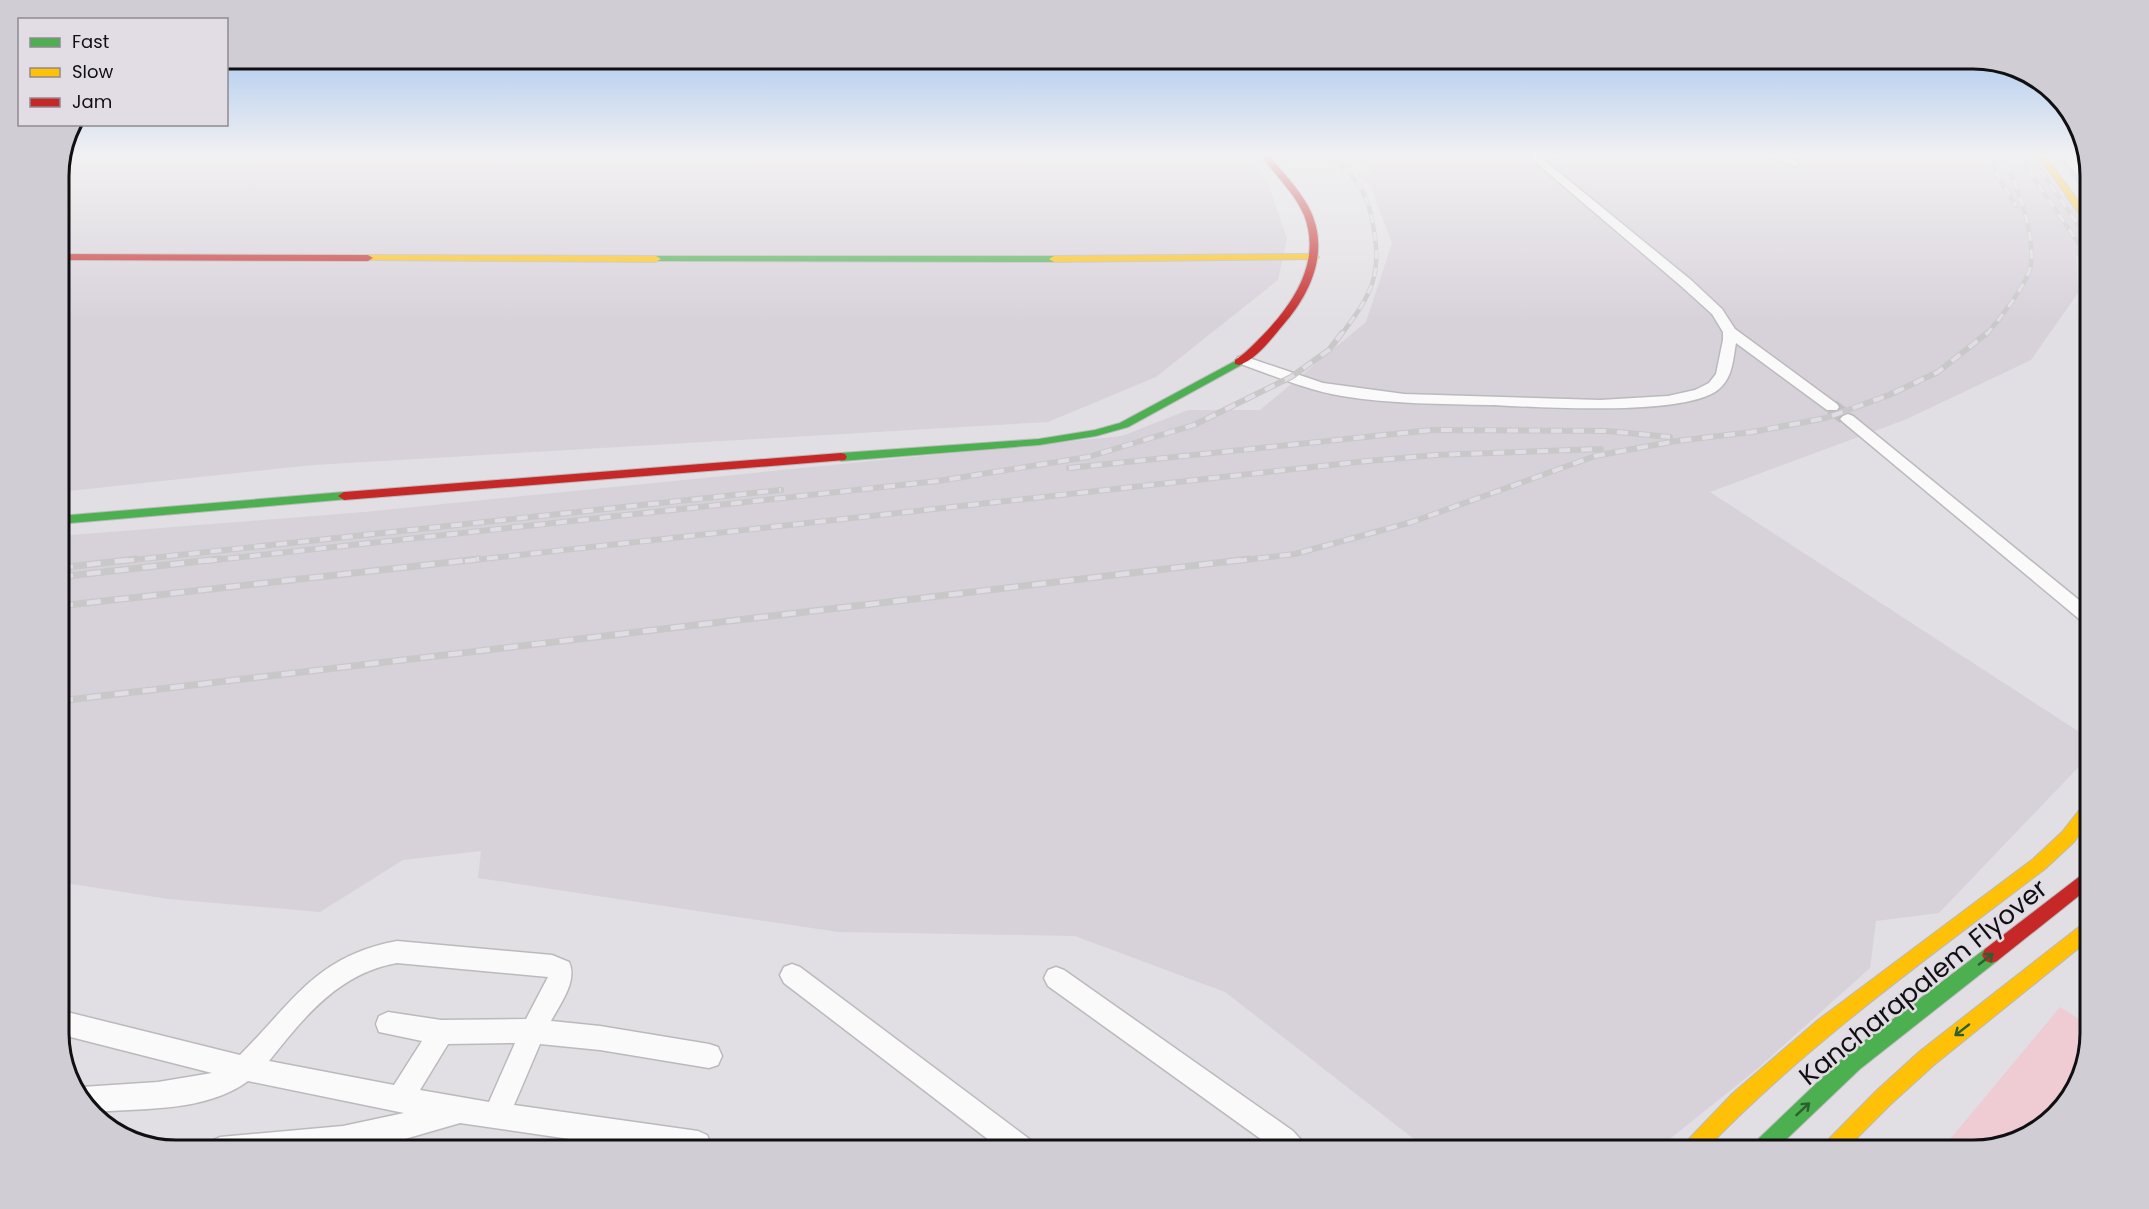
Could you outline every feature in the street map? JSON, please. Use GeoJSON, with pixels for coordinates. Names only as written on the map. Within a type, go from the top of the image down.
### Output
{"type":"FeatureCollection","features":[{"type":"Feature","properties":{"kind":"street"},"geometry":{"type":"LineString","coordinates":[[69,519],[1039,442],[1096,433],[1124,425],[1218,376],[1243,360],[1285,319],[1301,295],[1310,275],[1314,257],[1311,222],[1306,211]]}},
{"type":"Feature","properties":{"kind":"street"},"geometry":{"type":"LineString","coordinates":[[1600,211],[1686,283],[1717,312],[1730,332],[1832,407]]}},
{"type":"Feature","properties":{"kind":"street"},"geometry":{"type":"LineString","coordinates":[[69,257],[853,260],[1314,257]]}},
{"type":"Feature","properties":{"kind":"street"},"geometry":{"type":"LineString","coordinates":[[1243,360],[1319,387],[1365,396],[1550,404],[1638,402],[1689,396],[1714,386],[1723,375],[1727,363],[1730,332]]}},
{"type":"Feature","properties":{"kind":"street"},"geometry":{"type":"LineString","coordinates":[[1848,419],[2080,610]]}},
{"type":"Feature","properties":{"kind":"street"},"geometry":{"type":"LineString","coordinates":[[1702,1140],[1740,1100],[1825,1026],[2039,864],[2068,837],[2080,822]]}},
{"type":"Feature","properties":{"kind":"street","name":"Kancharapalem Flyover"},"geometry":{"type":"LineString","coordinates":[[1771,1140],[1853,1062],[2080,886]]}},
{"type":"Feature","properties":{"kind":"street"},"geometry":{"type":"LineString","coordinates":[[1842,1140],[1927,1058],[2080,937]]}},
{"type":"Feature","properties":{"kind":"street"},"geometry":{"type":"LineString","coordinates":[[92,1099],[174,1092],[208,1086],[229,1079],[244,1070],[304,1000],[319,986],[378,953],[397,952],[552,966],[561,970],[560,979],[533,1031],[496,1116]]}},
{"type":"Feature","properties":{"kind":"street"},"geometry":{"type":"LineString","coordinates":[[792,975],[1010,1140]]}},
{"type":"Feature","properties":{"kind":"street"},"geometry":{"type":"LineString","coordinates":[[1056,978],[1284,1140]]}},
{"type":"Feature","properties":{"kind":"street"},"geometry":{"type":"LineString","coordinates":[[388,1024],[441,1032],[533,1031],[600,1038],[709,1056]]}},
{"type":"Feature","properties":{"kind":"street"},"geometry":{"type":"LineString","coordinates":[[69,1025],[244,1070],[400,1101],[669,1140]]}},
{"type":"Feature","properties":{"kind":"street"},"geometry":{"type":"LineString","coordinates":[[400,1101],[441,1032]]}},
{"type":"Feature","properties":{"kind":"street"},"geometry":{"type":"LineString","coordinates":[[332,1140],[391,1130],[457,1111]]}},
{"type":"Feature","properties":{"kind":"shaded area"},"geometry":{"type":"Polygon","coordinates":[[[69,211],[1278,211],[1287,239],[1278,280],[1156,377],[1048,422],[313,465],[69,491],[69,211]]]}},
{"type":"Feature","properties":{"kind":"shaded area"},"geometry":{"type":"Polygon","coordinates":[[[1380,211],[2080,211],[2080,260],[2076,254],[2078,293],[2031,360],[1907,419],[1710,492],[2080,732],[2080,765],[1939,913],[1876,921],[1870,968],[1757,1069],[1668,1140],[1415,1140],[1225,992],[1075,936],[838,932],[478,878],[481,851],[403,860],[320,912],[168,899],[69,884],[69,535],[364,512],[1122,436],[1188,410],[1260,410],[1366,322],[1392,243],[1380,211]]]}},
{"type":"Feature","properties":{"kind":"shaded area"},"geometry":{"type":"Polygon","coordinates":[[[2060,1007],[2080,1020],[2079,1047],[2072,1074],[2049,1109],[2014,1132],[1987,1139],[1949,1140],[2060,1007]]]}},
{"type":"Feature","properties":{"kind":"tunnel"},"geometry":{"type":"LineString","coordinates":[[1832,407],[1848,419]]}},
{"type":"Feature","properties":{"kind":"railway"},"geometry":{"type":"LineString","coordinates":[[1341,335],[1360,308],[1372,284],[1376,242],[1370,211]]}},
{"type":"Feature","properties":{"kind":"railway"},"geometry":{"type":"LineString","coordinates":[[1986,335],[2005,311],[2029,272],[2030,236],[2024,211]]}},
{"type":"Feature","properties":{"kind":"railway"},"geometry":{"type":"LineString","coordinates":[[2057,211],[2080,245]]}},
{"type":"Feature","properties":{"kind":"railway"},"geometry":{"type":"LineString","coordinates":[[2069,211],[2080,228]]}},
{"type":"Feature","properties":{"kind":"railway"},"geometry":{"type":"LineString","coordinates":[[206,561],[938,481],[1088,457],[1194,425],[1291,377],[1329,350],[1342,333]]}},
{"type":"Feature","properties":{"kind":"railway"},"geometry":{"type":"LineString","coordinates":[[1236,561],[1295,554],[1412,522],[1595,456],[1676,441],[1752,432],[1826,418],[1889,395],[1938,372],[1987,333]]}},
{"type":"Feature","properties":{"kind":"railway"},"geometry":{"type":"LineString","coordinates":[[1069,468],[1432,430],[1607,431],[1670,437]]}},
{"type":"Feature","properties":{"kind":"railway"},"geometry":{"type":"LineString","coordinates":[[465,561],[1367,461],[1436,455],[1601,449]]}},
{"type":"Feature","properties":{"kind":"railway"},"geometry":{"type":"LineString","coordinates":[[123,561],[781,490]]}},
{"type":"Feature","properties":{"kind":"railway"},"geometry":{"type":"LineString","coordinates":[[69,567],[136,559]]}},
{"type":"Feature","properties":{"kind":"railway"},"geometry":{"type":"LineString","coordinates":[[69,576],[219,559]]}},
{"type":"Feature","properties":{"kind":"railway"},"geometry":{"type":"LineString","coordinates":[[69,605],[479,559]]}},
{"type":"Feature","properties":{"kind":"railway"},"geometry":{"type":"LineString","coordinates":[[69,700],[1249,559]]}},
{"type":"Feature","properties":{"kind":"traffic: fast"},"geometry":{"type":"LineString","coordinates":[[656,259],[1054,259]]}},
{"type":"Feature","properties":{"kind":"traffic: fast"},"geometry":{"type":"LineString","coordinates":[[841,457],[1039,442],[1096,433],[1124,425],[1239,362]]}},
{"type":"Feature","properties":{"kind":"traffic: fast"},"geometry":{"type":"LineString","coordinates":[[69,519],[344,496]]}},
{"type":"Feature","properties":{"kind":"traffic: fast"},"geometry":{"type":"LineString","coordinates":[[1771,1140],[1853,1062],[1991,955]]}},
{"type":"Feature","properties":{"kind":"traffic: slow"},"geometry":{"type":"LineString","coordinates":[[1054,259],[1314,257]]}},
{"type":"Feature","properties":{"kind":"traffic: slow"},"geometry":{"type":"LineString","coordinates":[[368,258],[656,259]]}},
{"type":"Feature","properties":{"kind":"traffic: slow"},"geometry":{"type":"LineString","coordinates":[[1702,1140],[1740,1100],[1825,1026],[2039,864],[2068,837],[2080,822]]}},
{"type":"Feature","properties":{"kind":"traffic: slow"},"geometry":{"type":"LineString","coordinates":[[1842,1140],[1927,1058],[2080,937]]}},
{"type":"Feature","properties":{"kind":"traffic: jam"},"geometry":{"type":"LineString","coordinates":[[1239,362],[1246,358],[1286,316],[1304,288],[1314,257],[1314,240],[1307,211]]}},
{"type":"Feature","properties":{"kind":"traffic: jam"},"geometry":{"type":"LineString","coordinates":[[69,257],[368,258]]}},
{"type":"Feature","properties":{"kind":"traffic: jam"},"geometry":{"type":"LineString","coordinates":[[344,496],[841,457]]}},
{"type":"Feature","properties":{"kind":"traffic: jam"},"geometry":{"type":"LineString","coordinates":[[1991,955],[2080,886]]}}]}
